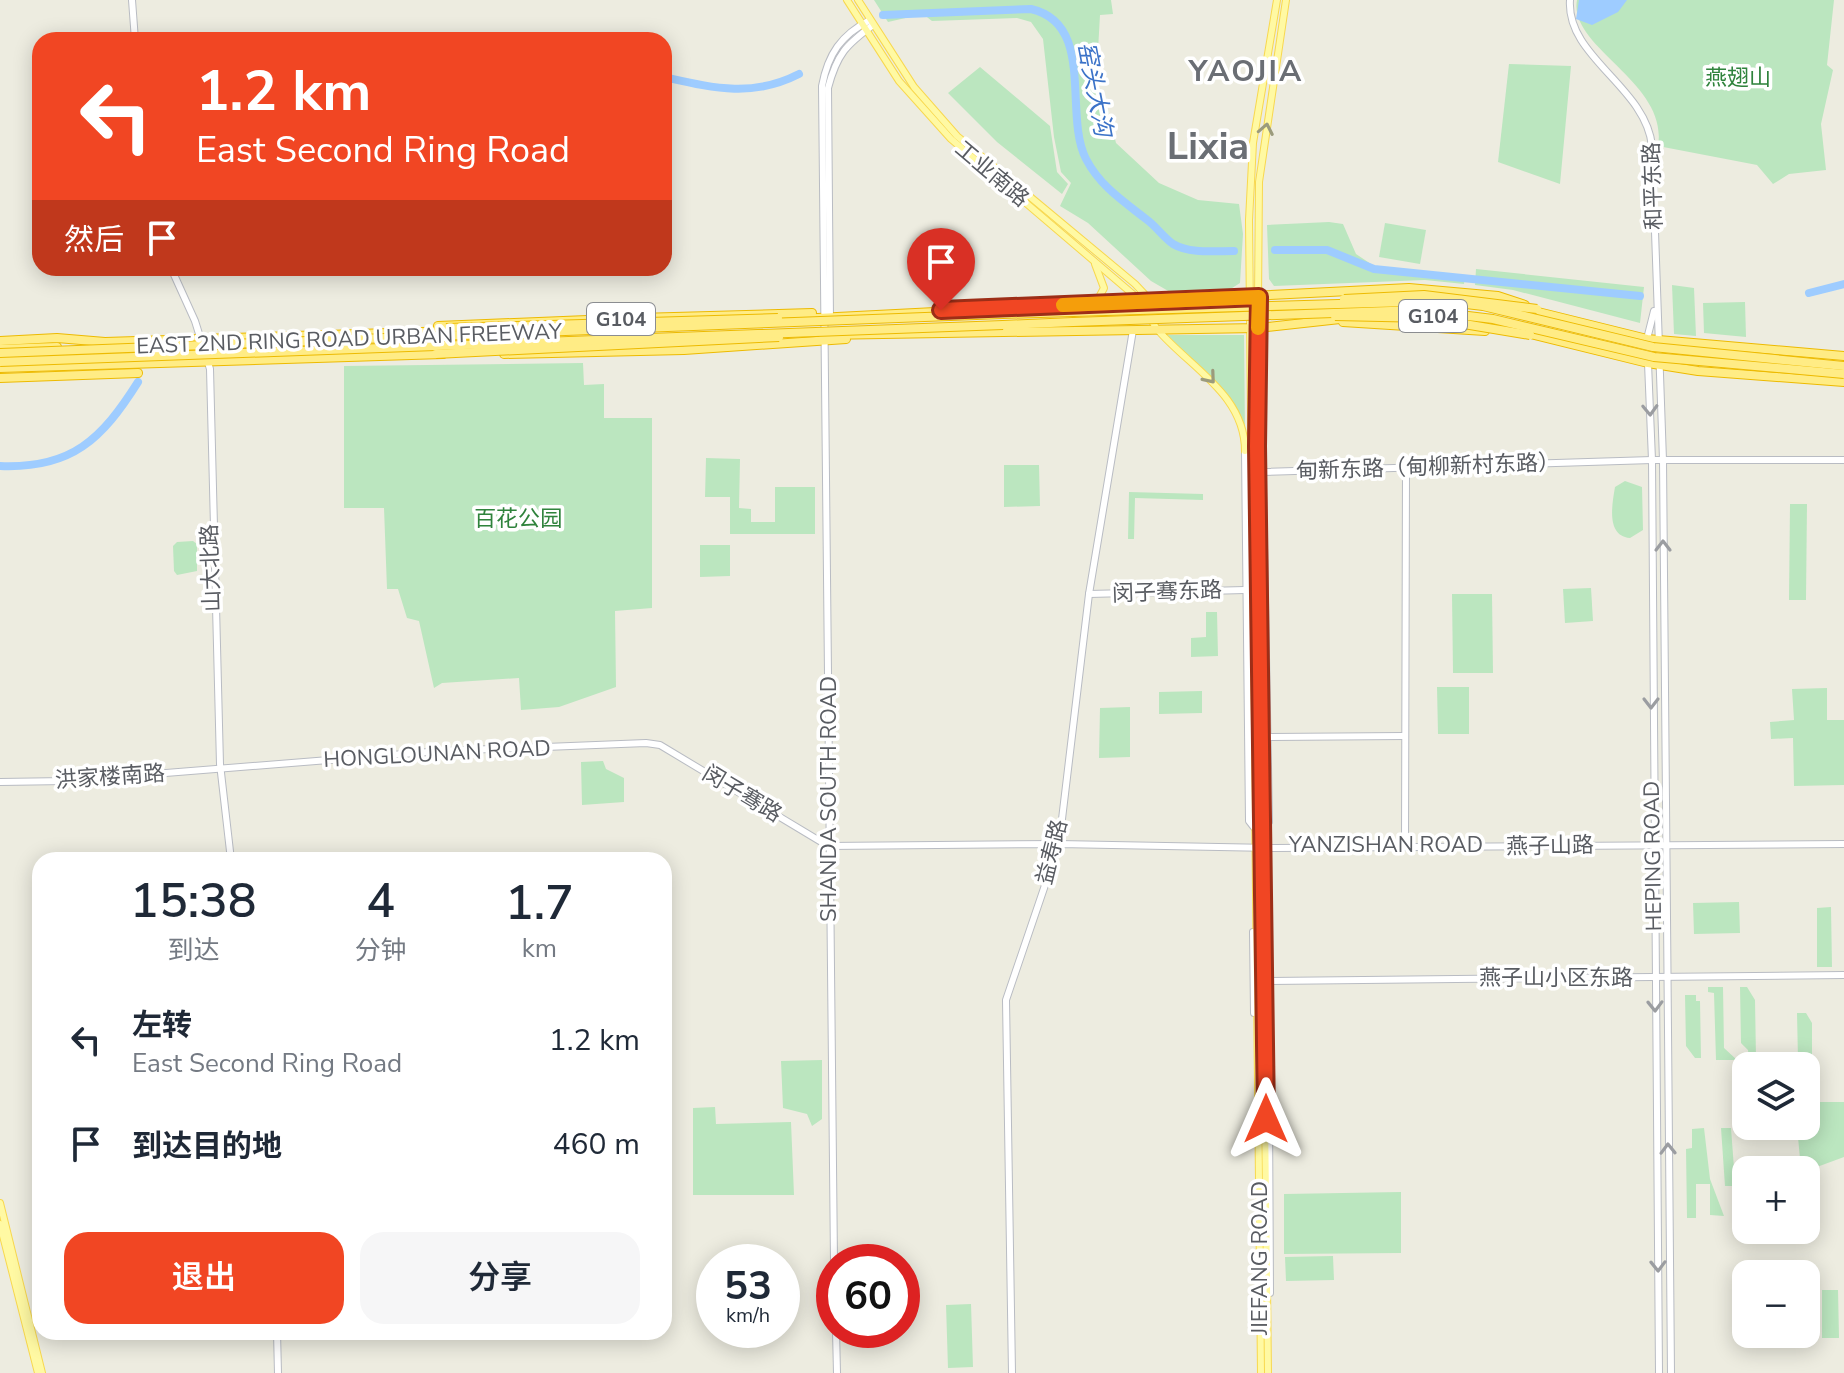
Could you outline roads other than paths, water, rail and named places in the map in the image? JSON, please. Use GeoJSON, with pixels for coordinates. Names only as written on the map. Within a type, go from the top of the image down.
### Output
{"type":"FeatureCollection","features":[{"type":"Feature","properties":{"kind":"highway","name":"G104"},"geometry":{"type":"LineString","coordinates":[[0,347],[446,328],[456,332],[723,323],[1409,288],[1498,296],[1537,309]]}},
{"type":"Feature","properties":{"kind":"highway"},"geometry":{"type":"LineString","coordinates":[[1299,309],[1365,296],[1424,295],[1537,309],[1647,339],[1844,356]]}},
{"type":"Feature","properties":{"kind":"highway","name":"EAST 2ND RING ROAD URBAN FREEWAY"},"geometry":{"type":"LineString","coordinates":[[0,367],[824,336],[1441,301],[1483,306],[1653,347],[1844,366]]}},
{"type":"Feature","properties":{"kind":"highway","name":"EAST 2ND RING ROAD URBAN FREEWAY"},"geometry":{"type":"LineString","coordinates":[[0,347],[826,317],[1299,309],[1454,313],[1654,357],[1844,374]]}},
{"type":"Feature","properties":{"kind":"highway"},"geometry":{"type":"LineString","coordinates":[[1299,309],[1367,320],[1428,318],[1530,335],[1648,363],[1844,382]]}},
{"type":"Feature","properties":{"kind":"highway","name":"G104"},"geometry":{"type":"LineString","coordinates":[[419,329],[451,323],[782,312],[826,317]]}},
{"type":"Feature","properties":{"kind":"highway"},"geometry":{"type":"LineString","coordinates":[[764,321],[782,312]]}},
{"type":"Feature","properties":{"kind":"highway"},"geometry":{"type":"LineString","coordinates":[[707,315],[723,323]]}},
{"type":"Feature","properties":{"kind":"highway"},"geometry":{"type":"LineString","coordinates":[[446,328],[826,317]]}},
{"type":"Feature","properties":{"kind":"highway"},"geometry":{"type":"LineString","coordinates":[[0,378],[160,365],[824,336],[1258,328],[1334,321],[1530,335]]}},
{"type":"Feature","properties":{"kind":"highway"},"geometry":{"type":"LineString","coordinates":[[436,354],[766,342],[824,336]]}},
{"type":"Feature","properties":{"kind":"highway"},"geometry":{"type":"LineString","coordinates":[[0,367],[100,366],[138,369]]}},
{"type":"Feature","properties":{"kind":"main road","name":"工业南路"},"geometry":{"type":"LineString","coordinates":[[847,0],[899,81],[951,139],[1147,302]]}},
{"type":"Feature","properties":{"kind":"main road","name":"工业南路"},"geometry":{"type":"LineString","coordinates":[[858,0],[914,87],[957,136],[1147,302]]}},
{"type":"Feature","properties":{"kind":"main road","name":"JIEFANG ROAD"},"geometry":{"type":"LineString","coordinates":[[1260,830],[1257,419],[1248,328],[1249,234],[1253,143],[1277,0]]}},
{"type":"Feature","properties":{"kind":"main road","name":"JIEFANG ROAD"},"geometry":{"type":"LineString","coordinates":[[1268,1373],[1264,1296],[1261,847],[1248,445],[1258,328],[1261,163],[1286,0]]}},
{"type":"Feature","properties":{"kind":"main road"},"geometry":{"type":"LineString","coordinates":[[1091,258],[1104,288],[1096,303]]}},
{"type":"Feature","properties":{"kind":"main road"},"geometry":{"type":"LineString","coordinates":[[1147,302],[1157,329],[1207,373],[1233,412],[1248,445]]}},
{"type":"Feature","properties":{"kind":"main road"},"geometry":{"type":"LineString","coordinates":[[1259,600],[1265,616]]}},
{"type":"Feature","properties":{"kind":"main road"},"geometry":{"type":"LineString","coordinates":[[1246,652],[1253,667]]}},
{"type":"Feature","properties":{"kind":"main road"},"geometry":{"type":"LineString","coordinates":[[0,1203],[32,1339]]}},
{"type":"Feature","properties":{"kind":"main road"},"geometry":{"type":"LineString","coordinates":[[0,1224],[40,1373]]}},
{"type":"Feature","properties":{"kind":"main road","name":"JIEFANG ROAD"},"geometry":{"type":"LineString","coordinates":[[1261,1373],[1264,1296]]}},
{"type":"Feature","properties":{"kind":"main road"},"geometry":{"type":"LineString","coordinates":[[32,1340],[40,1373]]}},
{"type":"Feature","properties":{"kind":"street"},"geometry":{"type":"LineString","coordinates":[[132,0],[134,32]]}},
{"type":"Feature","properties":{"kind":"street","name":"和平东路"},"geometry":{"type":"LineString","coordinates":[[1570,0],[1573,25],[1597,60],[1644,113],[1650,127],[1660,340]]}},
{"type":"Feature","properties":{"kind":"street","name":"SHANDA SOUTH ROAD"},"geometry":{"type":"LineString","coordinates":[[834,1244],[822,86],[829,56],[846,35],[872,22]]}},
{"type":"Feature","properties":{"kind":"street","name":"山大北路"},"geometry":{"type":"LineString","coordinates":[[174,276],[208,365],[219,769],[229,852]]}},
{"type":"Feature","properties":{"kind":"street","name":"和平东路"},"geometry":{"type":"LineString","coordinates":[[1647,339],[1656,304]]}},
{"type":"Feature","properties":{"kind":"street","name":"益寿路"},"geometry":{"type":"LineString","coordinates":[[1012,1373],[1006,1000],[1059,844],[1089,594],[1133,330]]}},
{"type":"Feature","properties":{"kind":"street","name":"HEPING ROAD"},"geometry":{"type":"LineString","coordinates":[[1647,339],[1652,459],[1659,1373]]}},
{"type":"Feature","properties":{"kind":"street","name":"HEPING ROAD"},"geometry":{"type":"LineString","coordinates":[[1660,340],[1664,459],[1664,842],[1671,1373]]}},
{"type":"Feature","properties":{"kind":"street"},"geometry":{"type":"LineString","coordinates":[[1248,445],[1245,590],[1249,821],[1260,830],[1269,822],[1261,430],[1257,419]]}},
{"type":"Feature","properties":{"kind":"street","name":"甸新东路（甸柳新村东路）"},"geometry":{"type":"LineString","coordinates":[[1262,472],[1652,459],[1844,460]]}},
{"type":"Feature","properties":{"kind":"street"},"geometry":{"type":"LineString","coordinates":[[1405,846],[1406,469]]}},
{"type":"Feature","properties":{"kind":"street","name":"闵子骞东路"},"geometry":{"type":"LineString","coordinates":[[1089,594],[1245,590]]}},
{"type":"Feature","properties":{"kind":"street"},"geometry":{"type":"LineString","coordinates":[[1268,737],[1405,736]]}},
{"type":"Feature","properties":{"kind":"street","name":"闵子骞路"},"geometry":{"type":"LineString","coordinates":[[654,744],[828,846]]}},
{"type":"Feature","properties":{"kind":"street","name":"HONGLOUNAN ROAD"},"geometry":{"type":"LineString","coordinates":[[219,769],[441,751],[654,744]]}},
{"type":"Feature","properties":{"kind":"street","name":"洪家楼南路"},"geometry":{"type":"LineString","coordinates":[[0,782],[66,781],[219,769]]}},
{"type":"Feature","properties":{"kind":"street","name":"燕子山路"},"geometry":{"type":"LineString","coordinates":[[828,846],[1059,844],[1261,847],[1844,842]]}},
{"type":"Feature","properties":{"kind":"street"},"geometry":{"type":"LineString","coordinates":[[1261,930],[1269,981],[1264,1296]]}},
{"type":"Feature","properties":{"kind":"street"},"geometry":{"type":"LineString","coordinates":[[1261,930],[1264,1296]]}},
{"type":"Feature","properties":{"kind":"street","name":"燕子山小区东路"},"geometry":{"type":"LineString","coordinates":[[1269,981],[1844,975]]}},
{"type":"Feature","properties":{"kind":"street"},"geometry":{"type":"LineString","coordinates":[[278,1340],[279,1373]]}},
{"type":"Feature","properties":{"kind":"street"},"geometry":{"type":"LineString","coordinates":[[836,1348],[837,1373]]}},
{"type":"Feature","properties":{"kind":"water"},"geometry":{"type":"Polygon","coordinates":[[[1579,0],[1627,0],[1618,12],[1592,25],[1576,19],[1579,0]]]}},
{"type":"Feature","properties":{"kind":"waterway","name":"窑头大沟"},"geometry":{"type":"LineString","coordinates":[[883,15],[1031,9],[1051,18],[1064,32],[1071,51],[1080,140],[1086,159],[1098,177],[1173,244],[1194,251],[1234,251]]}},
{"type":"Feature","properties":{"kind":"waterway","name":"窑头大沟"},"geometry":{"type":"LineString","coordinates":[[672,79],[732,89],[765,86],[799,74]]}},
{"type":"Feature","properties":{"kind":"waterway","name":"窑头大沟"},"geometry":{"type":"LineString","coordinates":[[1275,250],[1327,250],[1374,269],[1640,296]]}},
{"type":"Feature","properties":{"kind":"waterway","name":"窑头大沟"},"geometry":{"type":"LineString","coordinates":[[1809,293],[1844,284]]}},
{"type":"Feature","properties":{"kind":"waterway","name":"窑头大沟"},"geometry":{"type":"LineString","coordinates":[[0,466],[25,466],[66,456],[98,434],[138,382]]}},
{"type":"Feature","properties":{"kind":"district","name":"YAOJIA"},"geometry":{"type":"Point","coordinates":[1246,71]}},
{"type":"Feature","properties":{"kind":"district","name":"Lixia"},"geometry":{"type":"Point","coordinates":[1208,146]}},
{"type":"Feature","properties":{"kind":"park label","name":"燕翅山"},"geometry":{"type":"Point","coordinates":[1738,78]}},
{"type":"Feature","properties":{"kind":"park label","name":"百花公园"},"geometry":{"type":"Point","coordinates":[518,519]}}]}
